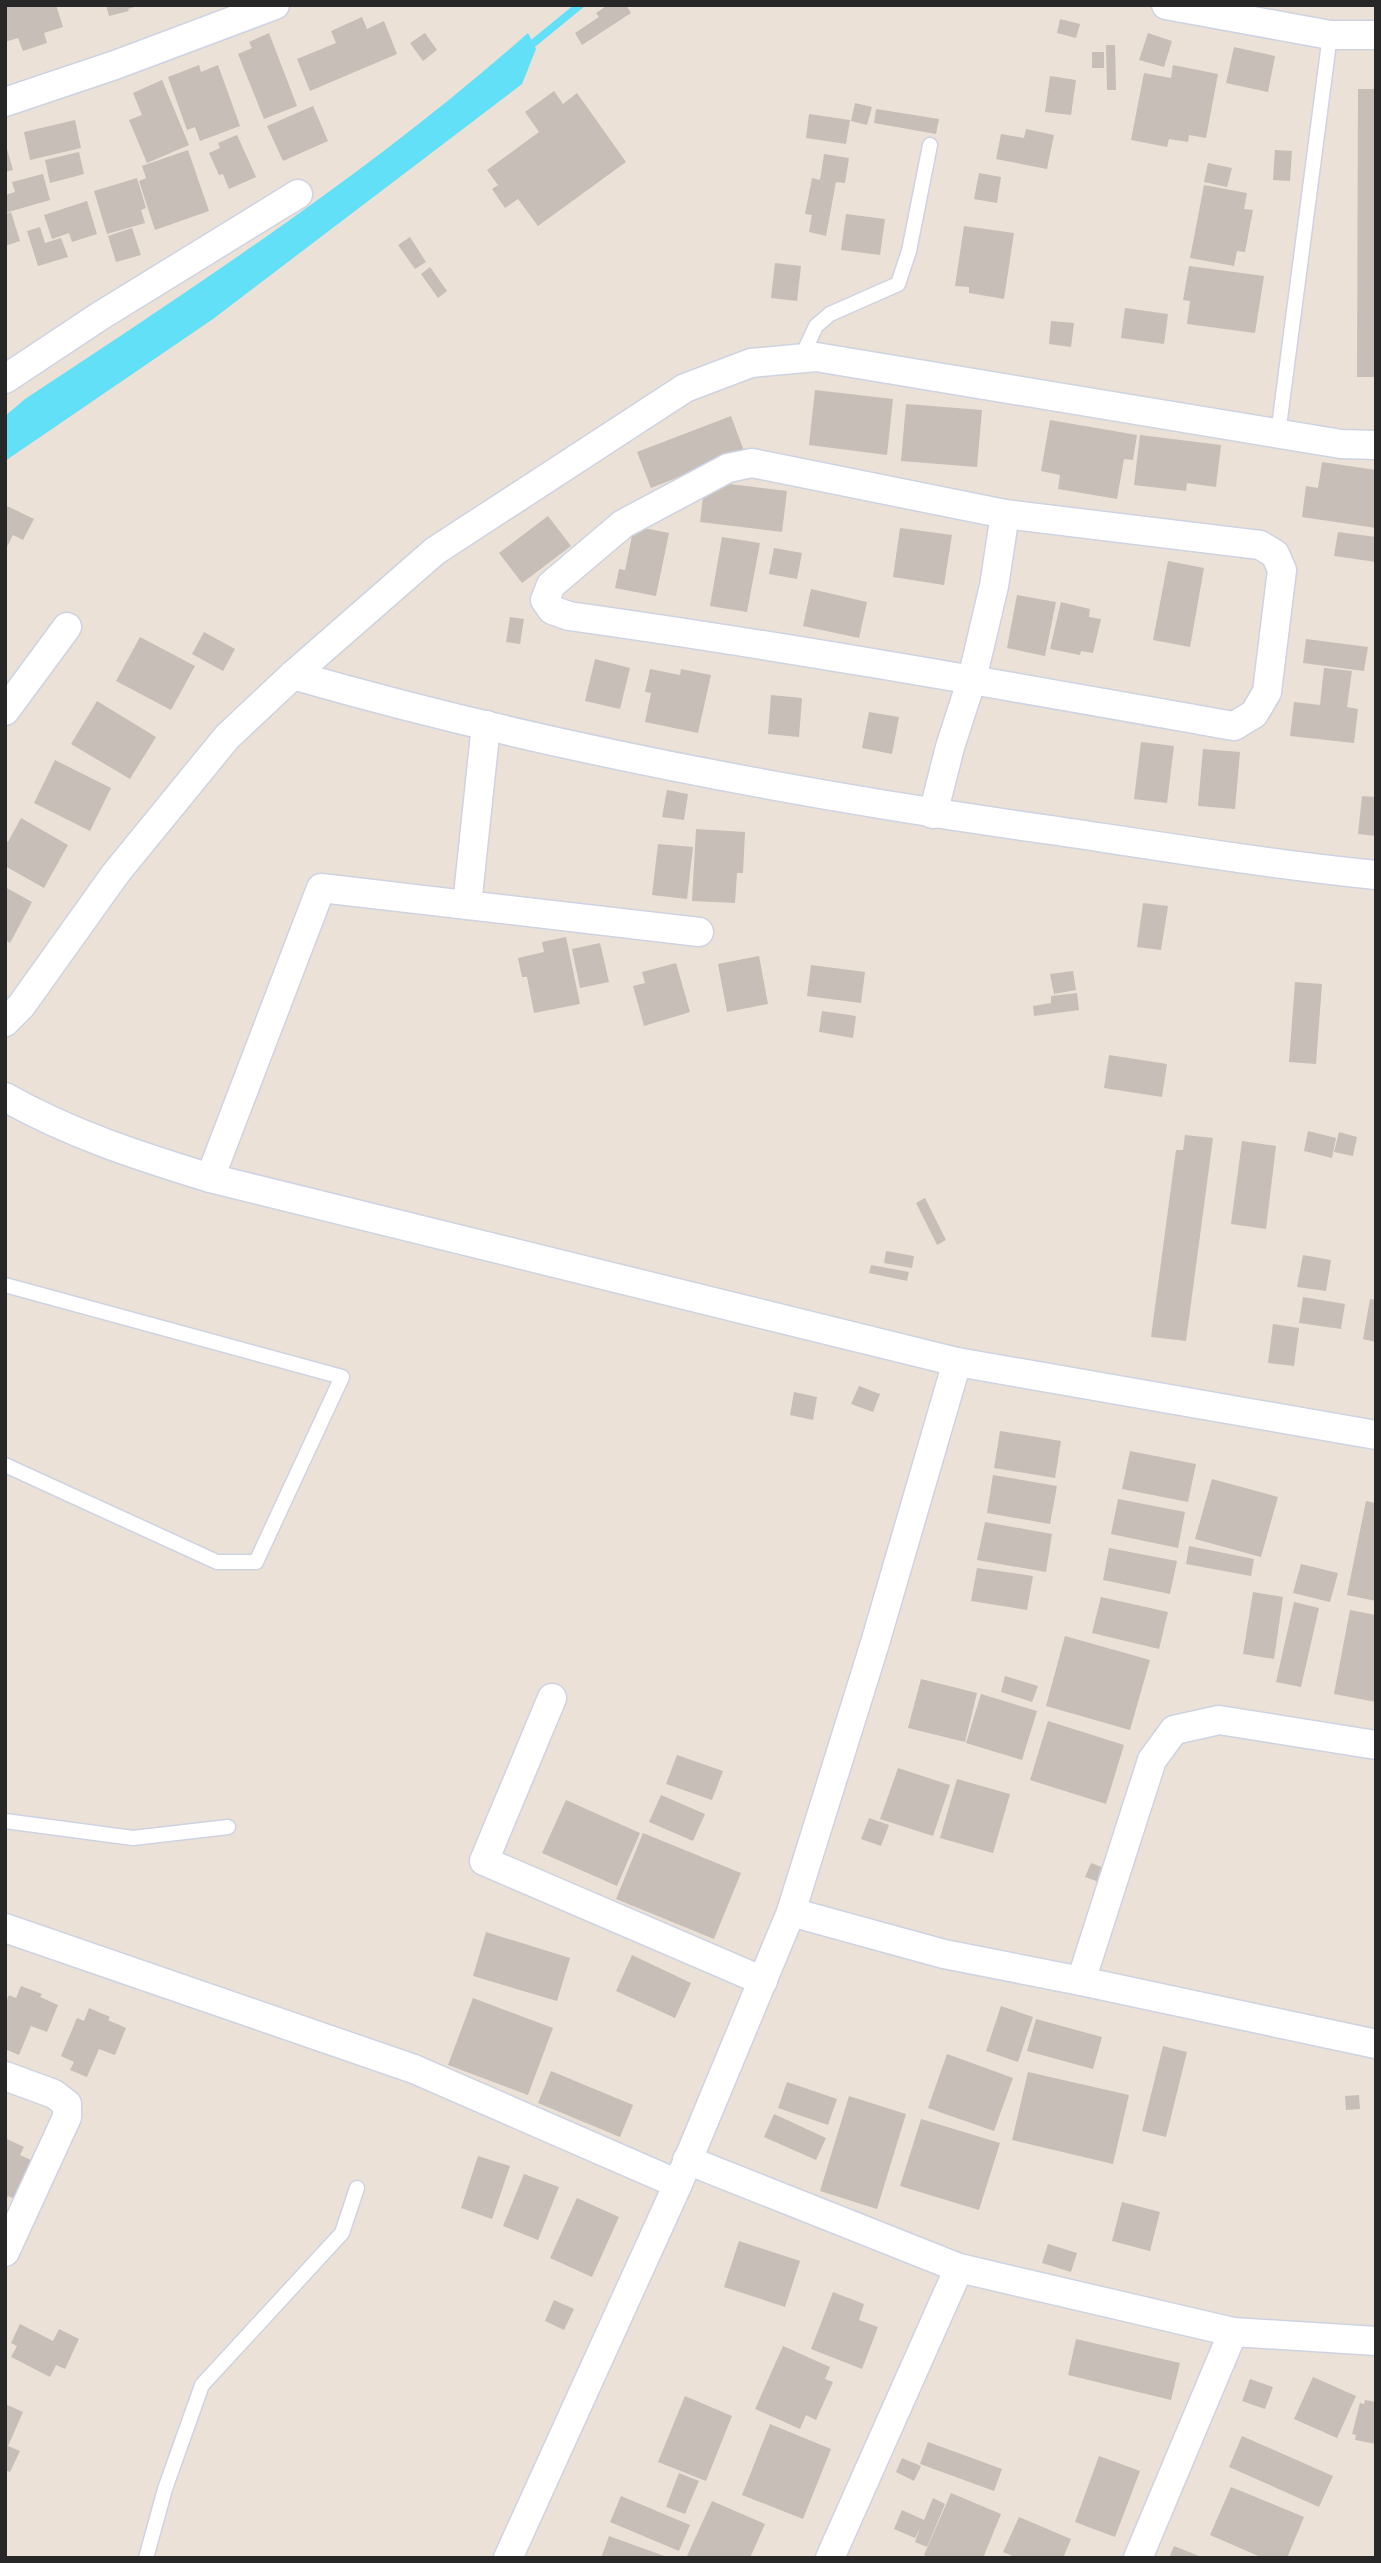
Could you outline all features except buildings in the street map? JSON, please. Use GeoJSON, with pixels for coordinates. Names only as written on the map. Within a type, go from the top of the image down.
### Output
{"type":"FeatureCollection","features":[{"type":"Feature","properties":{"kind":"street"},"geometry":{"type":"LineString","coordinates":[[5,102],[115,65],[275,5]]}},
{"type":"Feature","properties":{"kind":"street"},"geometry":{"type":"LineString","coordinates":[[1166,5],[1330,35],[1376,35]]}},
{"type":"Feature","properties":{"kind":"street"},"geometry":{"type":"LineString","coordinates":[[5,379],[100,316],[298,194]]}},
{"type":"Feature","properties":{"kind":"street"},"geometry":{"type":"LineString","coordinates":[[5,1022],[21,1006],[116,873],[218,748],[293,675],[435,551],[685,388],[751,363],[816,357],[1341,444],[1376,445]]}},
{"type":"Feature","properties":{"kind":"street"},"geometry":{"type":"LineString","coordinates":[[752,463],[1005,514],[1260,545],[1275,554],[1282,570],[1267,692],[1254,714],[1234,726],[972,680],[569,616],[552,610],[545,600],[551,585],[623,524],[728,468],[752,463]]}},
{"type":"Feature","properties":{"kind":"street"},"geometry":{"type":"LineString","coordinates":[[933,814],[950,747],[972,680],[994,586],[1005,514]]}},
{"type":"Feature","properties":{"kind":"street"},"geometry":{"type":"LineString","coordinates":[[5,711],[67,627]]}},
{"type":"Feature","properties":{"kind":"street"},"geometry":{"type":"LineString","coordinates":[[293,675],[388,702],[619,756],[933,814],[1291,866],[1376,874]]}},
{"type":"Feature","properties":{"kind":"street"},"geometry":{"type":"LineString","coordinates":[[467,905],[486,725]]}},
{"type":"Feature","properties":{"kind":"street"},"geometry":{"type":"LineString","coordinates":[[210,1178],[321,888],[699,932]]}},
{"type":"Feature","properties":{"kind":"street"},"geometry":{"type":"LineString","coordinates":[[7,1105],[139,1156],[210,1178],[957,1362],[1376,1435]]}},
{"type":"Feature","properties":{"kind":"street"},"geometry":{"type":"LineString","coordinates":[[508,2558],[682,2172],[791,1912],[875,1643],[957,1362]]}},
{"type":"Feature","properties":{"kind":"street"},"geometry":{"type":"LineString","coordinates":[[552,1698],[485,1861],[763,1981]]}},
{"type":"Feature","properties":{"kind":"street"},"geometry":{"type":"LineString","coordinates":[[1081,1981],[1152,1760],[1174,1730],[1219,1720],[1376,1745]]}},
{"type":"Feature","properties":{"kind":"street"},"geometry":{"type":"LineString","coordinates":[[791,1912],[944,1954],[1376,2044]]}},
{"type":"Feature","properties":{"kind":"street"},"geometry":{"type":"LineString","coordinates":[[5,1928],[414,2069],[682,2172],[959,2268],[1233,2332],[1376,2341]]}},
{"type":"Feature","properties":{"kind":"street"},"geometry":{"type":"LineString","coordinates":[[5,2076],[54,2094],[66,2104],[67,2118],[5,2252]]}},
{"type":"Feature","properties":{"kind":"street"},"geometry":{"type":"LineString","coordinates":[[830,2558],[959,2268]]}},
{"type":"Feature","properties":{"kind":"street"},"geometry":{"type":"LineString","coordinates":[[1138,2558],[1233,2332]]}},
{"type":"Feature","properties":{"kind":"lane"},"geometry":{"type":"LineString","coordinates":[[1278,434],[1330,35]]}},
{"type":"Feature","properties":{"kind":"lane"},"geometry":{"type":"LineString","coordinates":[[801,358],[816,326],[830,314],[898,284],[909,251],[930,145]]}},
{"type":"Feature","properties":{"kind":"lane"},"geometry":{"type":"LineString","coordinates":[[5,1285],[342,1377],[256,1562],[217,1562],[5,1465]]}},
{"type":"Feature","properties":{"kind":"lane"},"geometry":{"type":"LineString","coordinates":[[5,1822],[134,1838],[228,1827]]}},
{"type":"Feature","properties":{"kind":"lane"},"geometry":{"type":"LineString","coordinates":[[146,2558],[165,2489],[202,2385],[342,2234],[357,2188]]}},
{"type":"Feature","properties":{"kind":"water"},"geometry":{"type":"Polygon","coordinates":[[[528,33],[536,49],[522,84],[213,319],[5,461],[5,416],[25,399],[283,225],[408,132],[528,33]]]}},
{"type":"Feature","properties":{"kind":"waterway"},"geometry":{"type":"LineString","coordinates":[[525,50],[580,5]]}}]}
